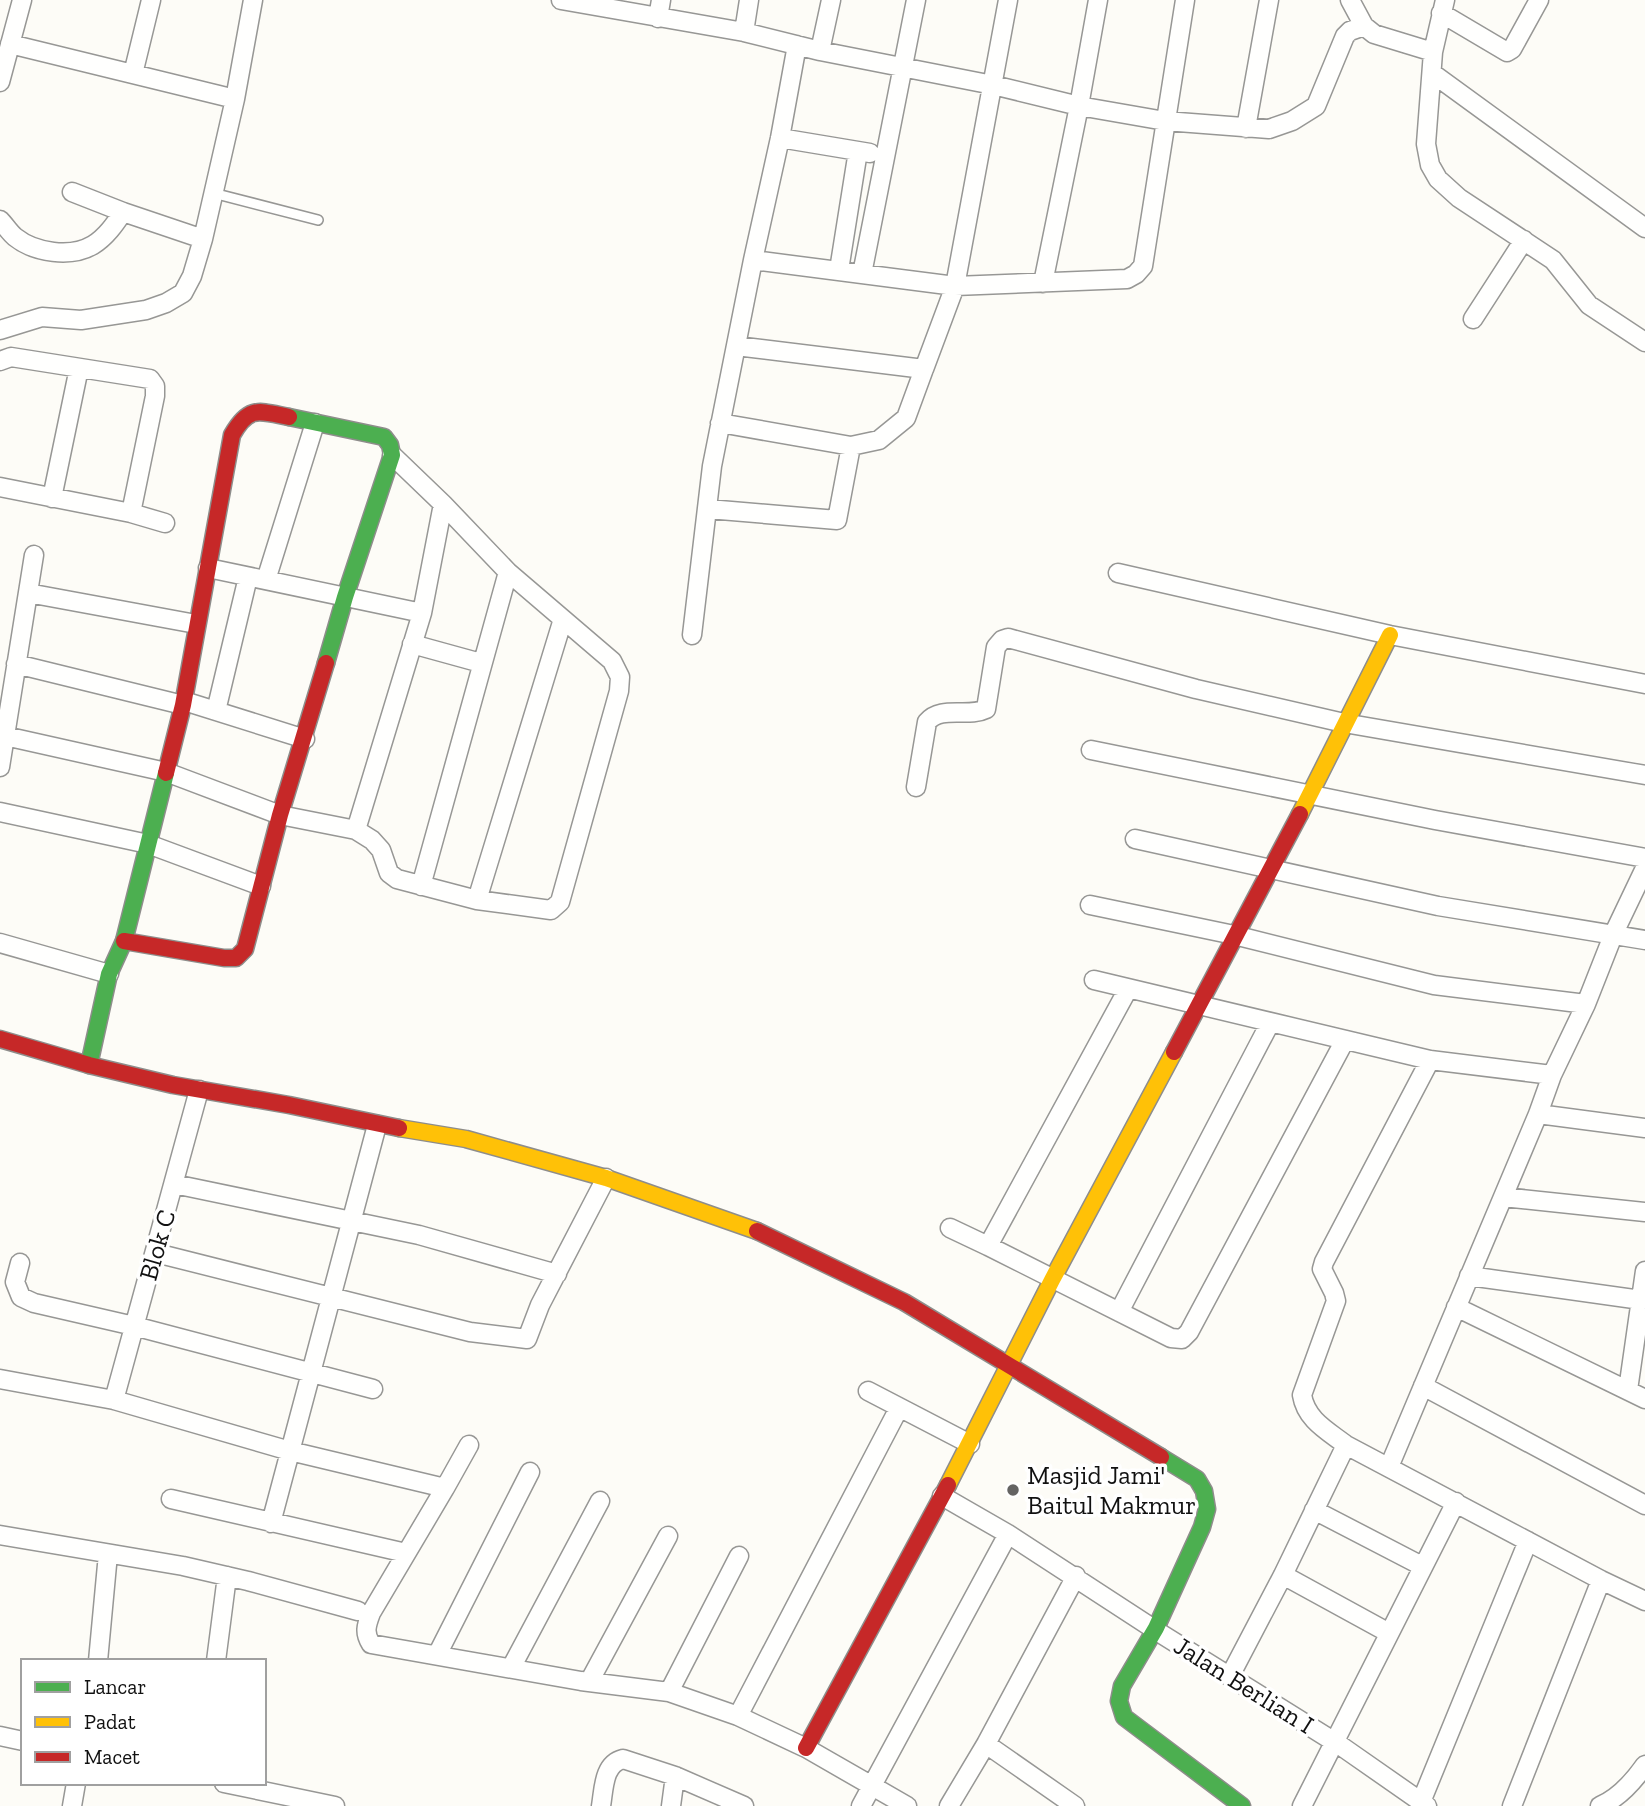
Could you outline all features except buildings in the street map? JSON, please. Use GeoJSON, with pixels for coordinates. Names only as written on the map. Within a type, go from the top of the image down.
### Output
{"type":"FeatureCollection","features":[{"type":"Feature","properties":{"kind":"street"},"geometry":{"type":"LineString","coordinates":[[0,82],[22,0]]}},
{"type":"Feature","properties":{"kind":"street"},"geometry":{"type":"LineString","coordinates":[[133,74],[151,0]]}},
{"type":"Feature","properties":{"kind":"street"},"geometry":{"type":"LineString","coordinates":[[0,330],[43,317],[81,320],[146,310],[183,293],[192,276],[203,239],[235,99],[253,0]]}},
{"type":"Feature","properties":{"kind":"street"},"geometry":{"type":"LineString","coordinates":[[564,0],[744,32],[820,51],[993,85],[1079,106],[1165,121],[1269,129],[1292,121],[1315,106],[1345,36],[1364,26]]}},
{"type":"Feature","properties":{"kind":"street"},"geometry":{"type":"LineString","coordinates":[[658,18],[661,0]]}},
{"type":"Feature","properties":{"kind":"street"},"geometry":{"type":"LineString","coordinates":[[744,32],[750,0]]}},
{"type":"Feature","properties":{"kind":"street"},"geometry":{"type":"LineString","coordinates":[[820,51],[831,0]]}},
{"type":"Feature","properties":{"kind":"street"},"geometry":{"type":"LineString","coordinates":[[862,274],[916,0]]}},
{"type":"Feature","properties":{"kind":"street"},"geometry":{"type":"LineString","coordinates":[[720,423],[851,446],[879,440],[906,418],[955,286],[1008,0]]}},
{"type":"Feature","properties":{"kind":"street"},"geometry":{"type":"LineString","coordinates":[[1043,283],[1098,0]]}},
{"type":"Feature","properties":{"kind":"street"},"geometry":{"type":"LineString","coordinates":[[753,260],[955,286],[1127,279],[1136,274],[1143,266],[1185,0]]}},
{"type":"Feature","properties":{"kind":"street"},"geometry":{"type":"LineString","coordinates":[[1247,128],[1269,0]]}},
{"type":"Feature","properties":{"kind":"street"},"geometry":{"type":"LineString","coordinates":[[1350,0],[1364,26],[1374,34],[1429,51]]}},
{"type":"Feature","properties":{"kind":"street"},"geometry":{"type":"LineString","coordinates":[[1539,0],[1512,49],[1507,52],[1443,6],[1429,51],[1432,73],[1426,144],[1430,164],[1438,179],[1459,198],[1553,260],[1589,305],[1645,342]]}},
{"type":"Feature","properties":{"kind":"street"},"geometry":{"type":"LineString","coordinates":[[10,44],[235,99]]}},
{"type":"Feature","properties":{"kind":"street"},"geometry":{"type":"LineString","coordinates":[[692,635],[712,466],[797,45]]}},
{"type":"Feature","properties":{"kind":"street"},"geometry":{"type":"LineString","coordinates":[[1432,73],[1645,228]]}},
{"type":"Feature","properties":{"kind":"street"},"geometry":{"type":"LineString","coordinates":[[780,138],[885,155]]}},
{"type":"Feature","properties":{"kind":"street"},"geometry":{"type":"LineString","coordinates":[[839,270],[858,151]]}},
{"type":"Feature","properties":{"kind":"street"},"geometry":{"type":"LineString","coordinates":[[72,192],[203,239]]}},
{"type":"Feature","properties":{"kind":"street"},"geometry":{"type":"LineString","coordinates":[[0,220],[14,236],[29,245],[48,251],[68,252],[95,244],[108,233],[123,212]]}},
{"type":"Feature","properties":{"kind":"street"},"geometry":{"type":"LineString","coordinates":[[1474,319],[1524,240]]}},
{"type":"Feature","properties":{"kind":"street"},"geometry":{"type":"LineString","coordinates":[[736,346],[924,369]]}},
{"type":"Feature","properties":{"kind":"street"},"geometry":{"type":"LineString","coordinates":[[0,361],[11,357],[150,379],[155,386],[155,396],[131,513]]}},
{"type":"Feature","properties":{"kind":"street"},"geometry":{"type":"LineString","coordinates":[[52,498],[79,368]]}},
{"type":"Feature","properties":{"kind":"street"},"geometry":{"type":"LineString","coordinates":[[89,1065],[109,974],[124,942],[183,703],[195,624],[232,435],[241,419],[258,411],[384,437],[390,445],[392,455],[345,597],[305,739],[280,815],[245,949],[236,958],[224,958],[124,942]]}},
{"type":"Feature","properties":{"kind":"street"},"geometry":{"type":"LineString","coordinates":[[216,711],[257,578],[315,423]]}},
{"type":"Feature","properties":{"kind":"street"},"geometry":{"type":"LineString","coordinates":[[708,509],[837,520],[851,446]]}},
{"type":"Feature","properties":{"kind":"street"},"geometry":{"type":"LineString","coordinates":[[5,736],[166,772],[280,815],[356,830],[372,840],[381,850],[388,873],[397,878],[477,900],[551,910],[559,902],[619,691],[620,677],[612,661],[508,572],[392,455]]}},
{"type":"Feature","properties":{"kind":"street"},"geometry":{"type":"LineString","coordinates":[[0,486],[131,513],[165,523]]}},
{"type":"Feature","properties":{"kind":"street"},"geometry":{"type":"LineString","coordinates":[[356,830],[422,613],[443,504]]}},
{"type":"Feature","properties":{"kind":"street"},"geometry":{"type":"LineString","coordinates":[[0,767],[34,555]]}},
{"type":"Feature","properties":{"kind":"street"},"geometry":{"type":"LineString","coordinates":[[208,568],[422,613]]}},
{"type":"Feature","properties":{"kind":"street"},"geometry":{"type":"LineString","coordinates":[[421,886],[508,572]]}},
{"type":"Feature","properties":{"kind":"street"},"geometry":{"type":"LineString","coordinates":[[1118,573],[1390,635],[1645,684]]}},
{"type":"Feature","properties":{"kind":"street"},"geometry":{"type":"LineString","coordinates":[[28,593],[195,624]]}},
{"type":"Feature","properties":{"kind":"street"},"geometry":{"type":"LineString","coordinates":[[477,900],[563,619]]}},
{"type":"Feature","properties":{"kind":"street"},"geometry":{"type":"LineString","coordinates":[[806,1748],[970,1444],[1052,1280],[1310,795],[1390,635]]}},
{"type":"Feature","properties":{"kind":"street"},"geometry":{"type":"LineString","coordinates":[[916,787],[927,722],[932,715],[940,713],[978,713],[986,709],[996,647],[1008,638],[1196,689],[1344,723],[1645,775]]}},
{"type":"Feature","properties":{"kind":"street"},"geometry":{"type":"LineString","coordinates":[[412,644],[481,663]]}},
{"type":"Feature","properties":{"kind":"street"},"geometry":{"type":"LineString","coordinates":[[16,664],[216,711],[305,739]]}},
{"type":"Feature","properties":{"kind":"street"},"geometry":{"type":"LineString","coordinates":[[1091,750],[1435,820],[1645,858]]}},
{"type":"Feature","properties":{"kind":"street"},"geometry":{"type":"LineString","coordinates":[[0,813],[148,844],[261,886]]}},
{"type":"Feature","properties":{"kind":"street"},"geometry":{"type":"LineString","coordinates":[[1135,839],[1438,906],[1645,940]]}},
{"type":"Feature","properties":{"kind":"street"},"geometry":{"type":"LineString","coordinates":[[1389,1467],[1552,1075],[1645,868]]}},
{"type":"Feature","properties":{"kind":"street"},"geometry":{"type":"LineString","coordinates":[[1090,905],[1234,935],[1434,985],[1586,1004]]}},
{"type":"Feature","properties":{"kind":"street"},"geometry":{"type":"LineString","coordinates":[[0,943],[109,974]]}},
{"type":"Feature","properties":{"kind":"street"},"geometry":{"type":"LineString","coordinates":[[1094,980],[1430,1060],[1552,1075]]}},
{"type":"Feature","properties":{"kind":"street"},"geometry":{"type":"LineString","coordinates":[[988,1246],[1128,989]]}},
{"type":"Feature","properties":{"kind":"street"},"geometry":{"type":"LineString","coordinates":[[1119,1312],[1270,1023]]}},
{"type":"Feature","properties":{"kind":"street"},"geometry":{"type":"LineString","coordinates":[[0,1039],[89,1065],[199,1090],[289,1105],[377,1125],[466,1139],[606,1178],[753,1229],[904,1303],[1197,1479],[1204,1491],[1207,1509],[1202,1527],[1156,1628],[1122,1686],[1119,1701],[1124,1717],[1242,1806]]}},
{"type":"Feature","properties":{"kind":"street"},"geometry":{"type":"LineString","coordinates":[[950,1228],[1171,1338],[1182,1339],[1189,1332],[1345,1040]]}},
{"type":"Feature","properties":{"kind":"street"},"geometry":{"type":"LineString","coordinates":[[1430,1060],[1322,1269],[1336,1301],[1302,1395],[1304,1406],[1310,1416],[1346,1446],[1645,1601]]}},
{"type":"Feature","properties":{"kind":"street","name":"Blok C"},"geometry":{"type":"LineString","coordinates":[[114,1401],[199,1090]]}},
{"type":"Feature","properties":{"kind":"street"},"geometry":{"type":"LineString","coordinates":[[1538,1114],[1645,1128]]}},
{"type":"Feature","properties":{"kind":"street"},"geometry":{"type":"LineString","coordinates":[[271,1523],[377,1125]]}},
{"type":"Feature","properties":{"kind":"street"},"geometry":{"type":"LineString","coordinates":[[156,1253],[470,1332],[527,1339],[540,1305],[606,1178]]}},
{"type":"Feature","properties":{"kind":"street"},"geometry":{"type":"LineString","coordinates":[[174,1184],[419,1235],[556,1274]]}},
{"type":"Feature","properties":{"kind":"street"},"geometry":{"type":"LineString","coordinates":[[1503,1197],[1645,1212]]}},
{"type":"Feature","properties":{"kind":"street"},"geometry":{"type":"LineString","coordinates":[[20,1263],[15,1282],[21,1297],[34,1303],[134,1326],[373,1389]]}},
{"type":"Feature","properties":{"kind":"street"},"geometry":{"type":"LineString","coordinates":[[1628,1390],[1645,1271]]}},
{"type":"Feature","properties":{"kind":"street"},"geometry":{"type":"LineString","coordinates":[[1469,1276],[1641,1300]]}},
{"type":"Feature","properties":{"kind":"street"},"geometry":{"type":"LineString","coordinates":[[1456,1307],[1645,1399]]}},
{"type":"Feature","properties":{"kind":"street"},"geometry":{"type":"LineString","coordinates":[[0,1379],[114,1401],[290,1451],[445,1488]]}},
{"type":"Feature","properties":{"kind":"street"},"geometry":{"type":"LineString","coordinates":[[1423,1386],[1645,1505]]}},
{"type":"Feature","properties":{"kind":"street"},"geometry":{"type":"LineString","coordinates":[[868,1391],[970,1444]]}},
{"type":"Feature","properties":{"kind":"street"},"geometry":{"type":"LineString","coordinates":[[738,1716],[900,1408]]}},
{"type":"Feature","properties":{"kind":"street"},"geometry":{"type":"LineString","coordinates":[[469,1445],[371,1614],[365,1628],[366,1637],[371,1644],[589,1682],[669,1692],[738,1716],[806,1748],[907,1806]]}},
{"type":"Feature","properties":{"kind":"street"},"geometry":{"type":"LineString","coordinates":[[1230,1676],[1283,1576],[1346,1446]]}},
{"type":"Feature","properties":{"kind":"street"},"geometry":{"type":"LineString","coordinates":[[437,1656],[530,1472]]}},
{"type":"Feature","properties":{"kind":"street","name":"Jalan Berlian I"},"geometry":{"type":"LineString","coordinates":[[942,1496],[1076,1576],[1333,1741],[1424,1804]]}},
{"type":"Feature","properties":{"kind":"street"},"geometry":{"type":"LineString","coordinates":[[171,1499],[406,1553]]}},
{"type":"Feature","properties":{"kind":"street"},"geometry":{"type":"LineString","coordinates":[[511,1668],[600,1502]]}},
{"type":"Feature","properties":{"kind":"street"},"geometry":{"type":"LineString","coordinates":[[1302,1806],[1456,1502]]}},
{"type":"Feature","properties":{"kind":"street"},"geometry":{"type":"LineString","coordinates":[[1314,1510],[1422,1566]]}},
{"type":"Feature","properties":{"kind":"street"},"geometry":{"type":"LineString","coordinates":[[861,1806],[1008,1534]]}},
{"type":"Feature","properties":{"kind":"street"},"geometry":{"type":"LineString","coordinates":[[0,1535],[227,1576],[358,1611]]}},
{"type":"Feature","properties":{"kind":"street"},"geometry":{"type":"LineString","coordinates":[[589,1682],[668,1536]]}},
{"type":"Feature","properties":{"kind":"street"},"geometry":{"type":"LineString","coordinates":[[1424,1804],[1528,1541]]}},
{"type":"Feature","properties":{"kind":"street"},"geometry":{"type":"LineString","coordinates":[[98,1659],[108,1554]]}},
{"type":"Feature","properties":{"kind":"street"},"geometry":{"type":"LineString","coordinates":[[669,1692],[738,1556]]}},
{"type":"Feature","properties":{"kind":"street"},"geometry":{"type":"LineString","coordinates":[[216,1659],[227,1576]]}},
{"type":"Feature","properties":{"kind":"street"},"geometry":{"type":"LineString","coordinates":[[949,1806],[986,1744],[1076,1576]]}},
{"type":"Feature","properties":{"kind":"street"},"geometry":{"type":"LineString","coordinates":[[1283,1576],[1389,1633]]}},
{"type":"Feature","properties":{"kind":"street"},"geometry":{"type":"LineString","coordinates":[[1513,1806],[1601,1580]]}},
{"type":"Feature","properties":{"kind":"street"},"geometry":{"type":"LineString","coordinates":[[0,1736],[21,1741]]}},
{"type":"Feature","properties":{"kind":"street"},"geometry":{"type":"LineString","coordinates":[[986,1744],[1075,1806]]}},
{"type":"Feature","properties":{"kind":"street"},"geometry":{"type":"LineString","coordinates":[[601,1806],[608,1768],[623,1759],[675,1776],[744,1806]]}},
{"type":"Feature","properties":{"kind":"street"},"geometry":{"type":"LineString","coordinates":[[1600,1806],[1610,1802],[1645,1766]]}},
{"type":"Feature","properties":{"kind":"street"},"geometry":{"type":"LineString","coordinates":[[671,1806],[675,1776]]}},
{"type":"Feature","properties":{"kind":"street"},"geometry":{"type":"LineString","coordinates":[[72,1806],[76,1785]]}},
{"type":"Feature","properties":{"kind":"street"},"geometry":{"type":"LineString","coordinates":[[234,1785],[335,1806]]}},
{"type":"Feature","properties":{"kind":"lane"},"geometry":{"type":"LineString","coordinates":[[213,193],[318,220]]}},
{"type":"Feature","properties":{"kind":"traffic: fast"},"geometry":{"type":"LineString","coordinates":[[289,417],[384,437],[390,445],[392,455],[326,663]]}},
{"type":"Feature","properties":{"kind":"traffic: fast"},"geometry":{"type":"LineString","coordinates":[[89,1065],[109,974],[124,941],[166,773]]}},
{"type":"Feature","properties":{"kind":"traffic: fast"},"geometry":{"type":"LineString","coordinates":[[1161,1457],[1197,1479],[1204,1491],[1207,1509],[1202,1527],[1156,1628],[1122,1686],[1119,1701],[1124,1717],[1242,1806]]}},
{"type":"Feature","properties":{"kind":"traffic: slow"},"geometry":{"type":"LineString","coordinates":[[1300,814],[1390,635]]}},
{"type":"Feature","properties":{"kind":"traffic: slow"},"geometry":{"type":"LineString","coordinates":[[948,1485],[1052,1280],[1174,1052]]}},
{"type":"Feature","properties":{"kind":"traffic: slow"},"geometry":{"type":"LineString","coordinates":[[399,1128],[466,1139],[606,1178],[757,1231]]}},
{"type":"Feature","properties":{"kind":"traffic: jam"},"geometry":{"type":"LineString","coordinates":[[166,773],[183,705],[232,435],[244,419],[256,412],[289,417]]}},
{"type":"Feature","properties":{"kind":"traffic: jam"},"geometry":{"type":"LineString","coordinates":[[124,941],[224,958],[236,958],[245,949],[280,815],[326,663]]}},
{"type":"Feature","properties":{"kind":"traffic: jam"},"geometry":{"type":"LineString","coordinates":[[1174,1052],[1300,814]]}},
{"type":"Feature","properties":{"kind":"traffic: jam"},"geometry":{"type":"LineString","coordinates":[[0,1039],[89,1065],[173,1085],[399,1128]]}},
{"type":"Feature","properties":{"kind":"traffic: jam"},"geometry":{"type":"LineString","coordinates":[[757,1231],[904,1302],[1161,1457]]}},
{"type":"Feature","properties":{"kind":"traffic: jam"},"geometry":{"type":"LineString","coordinates":[[806,1748],[948,1485]]}},
{"type":"Feature","properties":{"kind":"place","name":"Masjid Jami' Baitul Makmur"},"geometry":{"type":"Point","coordinates":[1013,1490]}}]}
